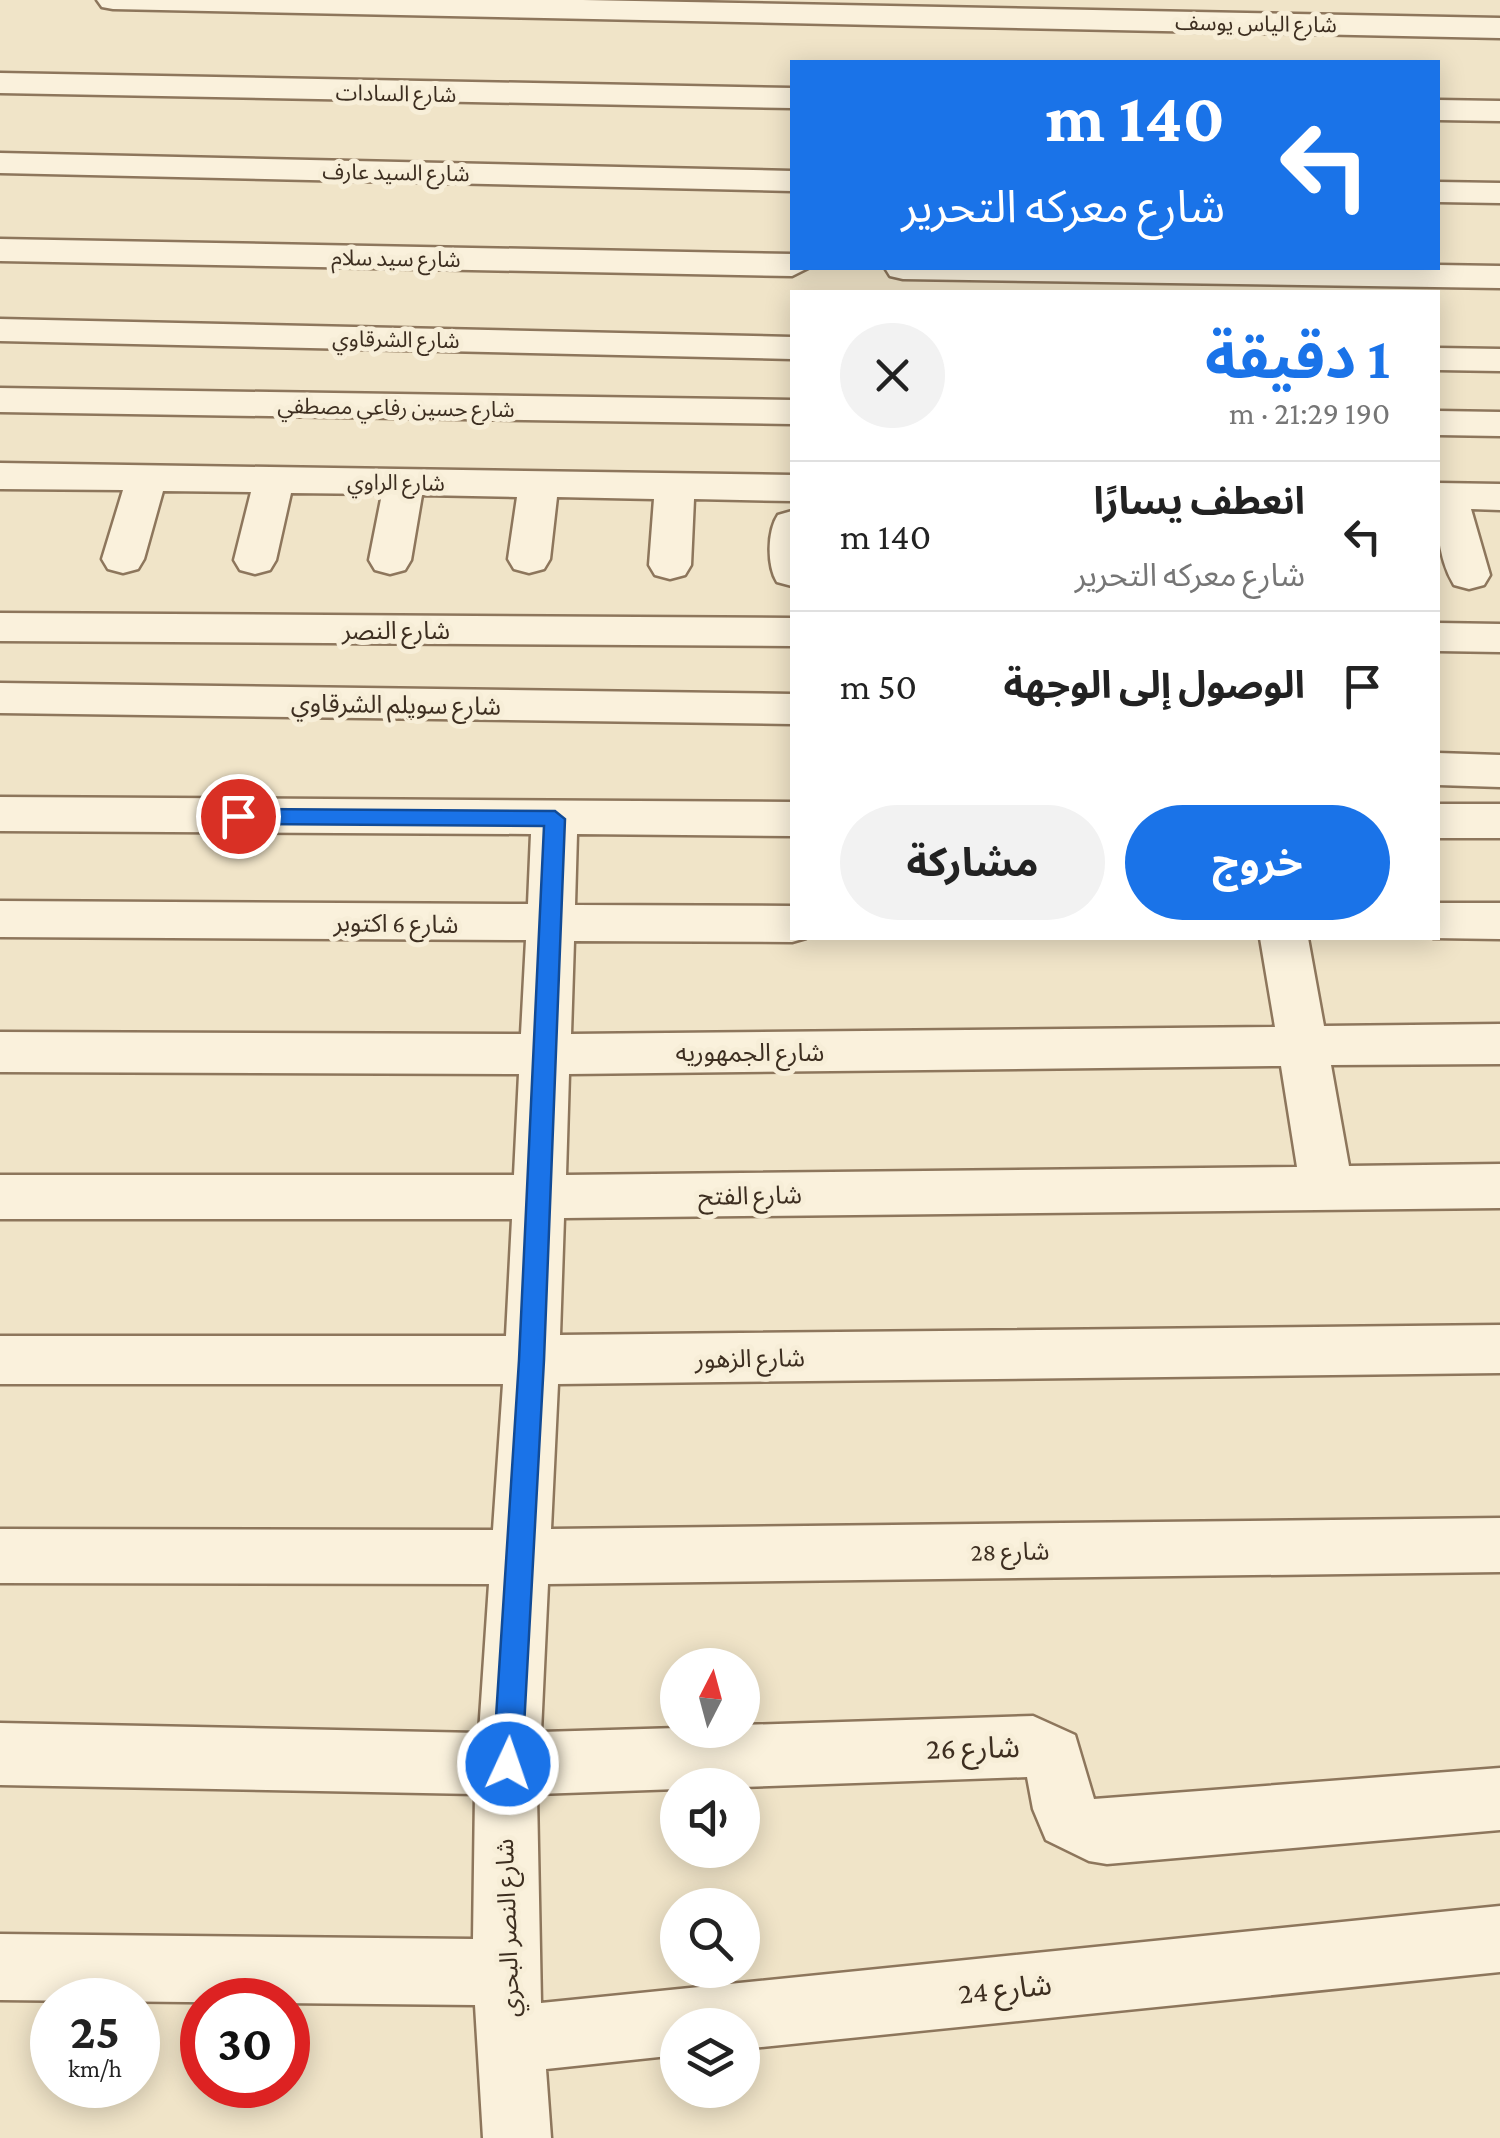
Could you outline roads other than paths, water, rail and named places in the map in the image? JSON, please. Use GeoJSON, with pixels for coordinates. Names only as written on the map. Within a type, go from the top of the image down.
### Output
{"type":"FeatureCollection","features":[{"type":"Feature","properties":{"kind":"street","name":"شارع الياس يوسف"},"geometry":{"type":"LineString","coordinates":[[113,0],[1500,28]]}},
{"type":"Feature","properties":{"kind":"street","name":"شارع السادات"},"geometry":{"type":"LineString","coordinates":[[0,83],[790,98]]}},
{"type":"Feature","properties":{"kind":"street"},"geometry":{"type":"LineString","coordinates":[[1440,110],[1500,111]]}},
{"type":"Feature","properties":{"kind":"street","name":"شارع السيد عارف"},"geometry":{"type":"LineString","coordinates":[[0,163],[790,181]]}},
{"type":"Feature","properties":{"kind":"street"},"geometry":{"type":"LineString","coordinates":[[1440,192],[1500,193]]}},
{"type":"Feature","properties":{"kind":"street","name":"شارع سيد سلام"},"geometry":{"type":"LineString","coordinates":[[0,250],[790,266]]}},
{"type":"Feature","properties":{"kind":"street"},"geometry":{"type":"LineString","coordinates":[[1022,270],[1500,278]]}},
{"type":"Feature","properties":{"kind":"street","name":"شارع الشرقاوي"},"geometry":{"type":"LineString","coordinates":[[0,330],[790,348]]}},
{"type":"Feature","properties":{"kind":"street"},"geometry":{"type":"LineString","coordinates":[[1440,359],[1500,360]]}},
{"type":"Feature","properties":{"kind":"street","name":"شارع حسين رفاعي مصطفي"},"geometry":{"type":"LineString","coordinates":[[0,400],[790,412]]}},
{"type":"Feature","properties":{"kind":"street"},"geometry":{"type":"LineString","coordinates":[[1440,423],[1500,424]]}},
{"type":"Feature","properties":{"kind":"street"},"geometry":{"type":"LineString","coordinates":[[9,516],[11,476]]}},
{"type":"Feature","properties":{"kind":"street","name":"شارع الراوي"},"geometry":{"type":"LineString","coordinates":[[11,476],[790,488]]}},
{"type":"Feature","properties":{"kind":"street"},"geometry":{"type":"LineString","coordinates":[[124,559],[147,478]]}},
{"type":"Feature","properties":{"kind":"street"},"geometry":{"type":"LineString","coordinates":[[255,560],[274,480]]}},
{"type":"Feature","properties":{"kind":"street"},"geometry":{"type":"LineString","coordinates":[[390,560],[404,483]]}},
{"type":"Feature","properties":{"kind":"street"},"geometry":{"type":"LineString","coordinates":[[529,558],[538,485]]}},
{"type":"Feature","properties":{"kind":"street"},"geometry":{"type":"LineString","coordinates":[[670,565],[675,487]]}},
{"type":"Feature","properties":{"kind":"street"},"geometry":{"type":"LineString","coordinates":[[1469,575],[1442,496],[1500,497]]}},
{"type":"Feature","properties":{"kind":"street","name":"شارع النصر"},"geometry":{"type":"LineString","coordinates":[[0,628],[790,632]]}},
{"type":"Feature","properties":{"kind":"street"},"geometry":{"type":"LineString","coordinates":[[1440,637],[1500,638]]}},
{"type":"Feature","properties":{"kind":"street","name":"شارع سويلم الشرقاوي"},"geometry":{"type":"LineString","coordinates":[[0,698],[790,709]]}},
{"type":"Feature","properties":{"kind":"street"},"geometry":{"type":"LineString","coordinates":[[1440,769],[1500,770]]}},
{"type":"Feature","properties":{"kind":"street"},"geometry":{"type":"LineString","coordinates":[[0,814],[790,819]]}},
{"type":"Feature","properties":{"kind":"street","name":"شارع النصر البحري"},"geometry":{"type":"LineString","coordinates":[[517,2138],[503,1896],[532,1360],[555,819]]}},
{"type":"Feature","properties":{"kind":"street"},"geometry":{"type":"LineString","coordinates":[[1440,821],[1500,822]]}},
{"type":"Feature","properties":{"kind":"street","name":"شارع 6 اكتوبر"},"geometry":{"type":"LineString","coordinates":[[0,919],[790,924]]}},
{"type":"Feature","properties":{"kind":"street"},"geometry":{"type":"LineString","coordinates":[[1440,922],[1500,921]]}},
{"type":"Feature","properties":{"kind":"street"},"geometry":{"type":"LineString","coordinates":[[1284,940],[1327,1188]]}},
{"type":"Feature","properties":{"kind":"street","name":"شارع الجمهوريه"},"geometry":{"type":"LineString","coordinates":[[0,1052],[545,1054],[1500,1044]]}},
{"type":"Feature","properties":{"kind":"street","name":"شارع الفتح"},"geometry":{"type":"LineString","coordinates":[[0,1198],[538,1197],[1500,1186]]}},
{"type":"Feature","properties":{"kind":"street","name":"شارع الزهور"},"geometry":{"type":"LineString","coordinates":[[0,1360],[532,1360],[1500,1350]]}},
{"type":"Feature","properties":{"kind":"street","name":"شارع 28"},"geometry":{"type":"LineString","coordinates":[[0,1556],[520,1558],[1500,1545]]}},
{"type":"Feature","properties":{"kind":"street","name":"شارع 26"},"geometry":{"type":"LineString","coordinates":[[508,1764],[1032,1746],[1052,1756],[1067,1820],[1078,1829],[1106,1832],[1500,1799]]}},
{"type":"Feature","properties":{"kind":"street"},"geometry":{"type":"LineString","coordinates":[[0,1754],[508,1764]]}},
{"type":"Feature","properties":{"kind":"street","name":"شارع 24"},"geometry":{"type":"LineString","coordinates":[[510,2039],[1500,1939]]}},
{"type":"Feature","properties":{"kind":"street"},"geometry":{"type":"LineString","coordinates":[[0,1966],[506,1972]]}}]}
